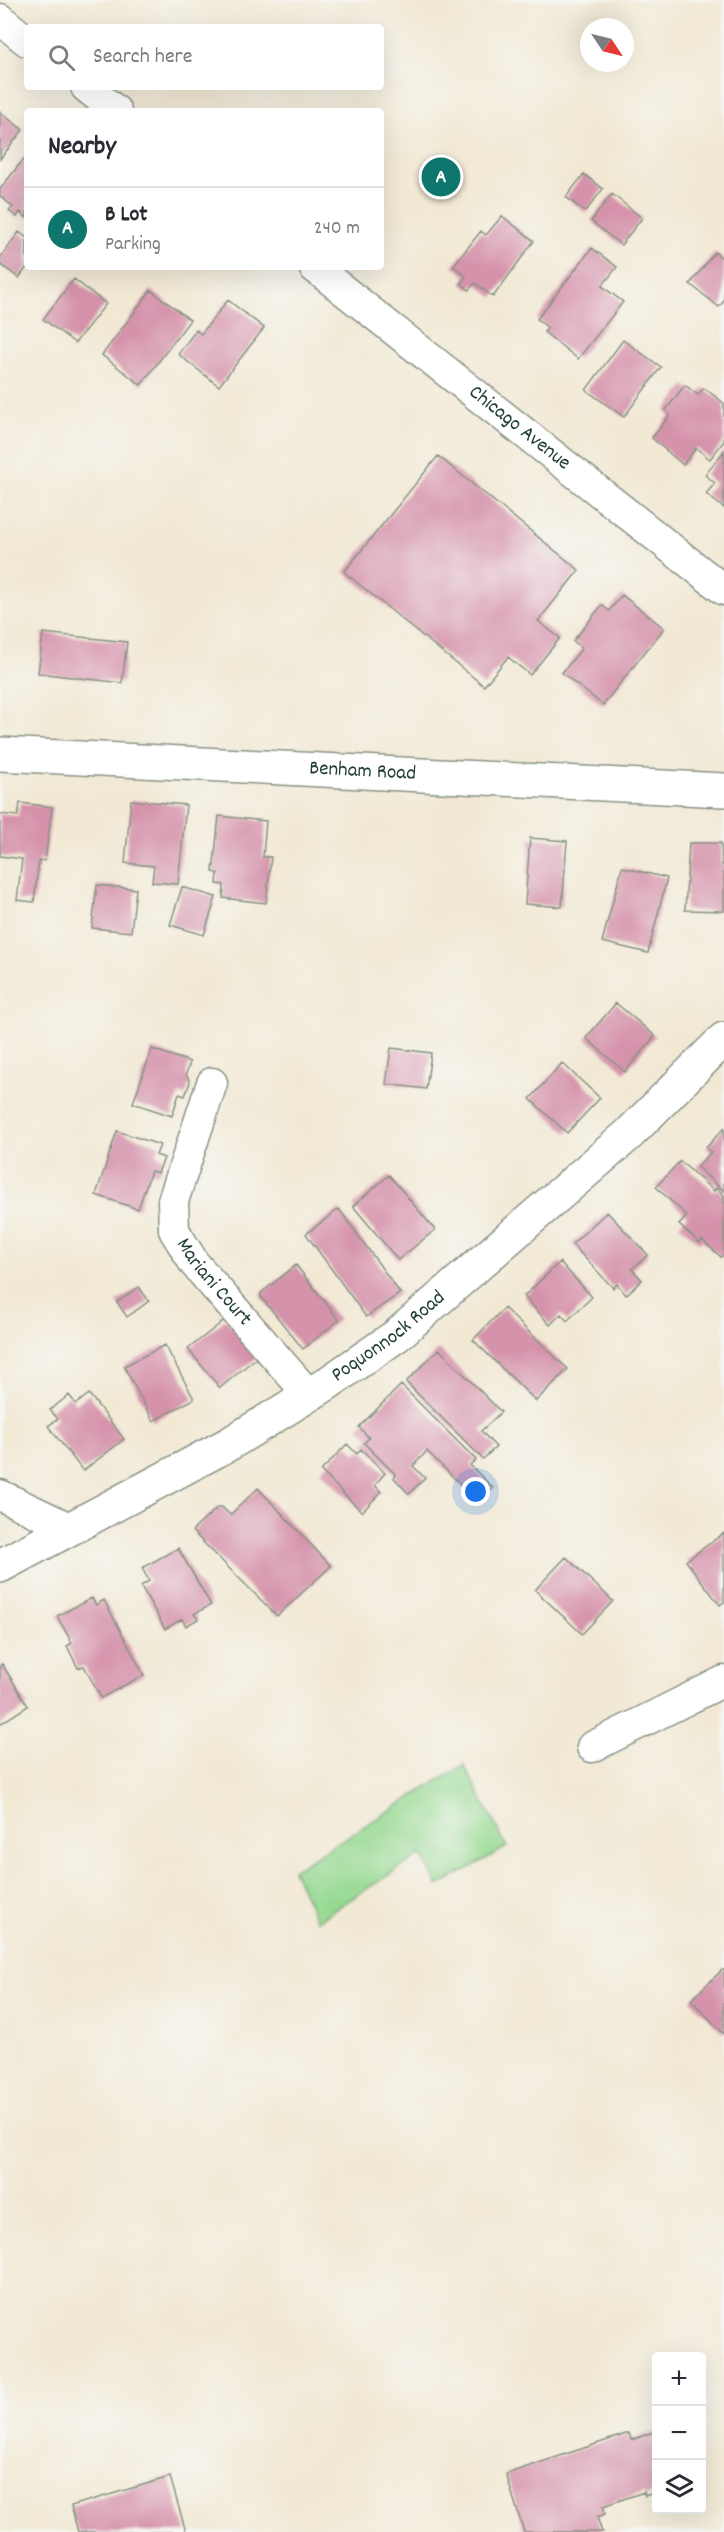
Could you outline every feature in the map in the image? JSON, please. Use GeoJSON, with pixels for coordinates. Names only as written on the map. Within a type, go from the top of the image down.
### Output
{"type":"FeatureCollection","features":[{"type":"Feature","properties":{"kind":"street"},"geometry":{"type":"LineString","coordinates":[[0,19],[24,39]]}},
{"type":"Feature","properties":{"kind":"street"},"geometry":{"type":"LineString","coordinates":[[90,90],[112,108]]}},
{"type":"Feature","properties":{"kind":"street","name":"Chicago Avenue"},"geometry":{"type":"LineString","coordinates":[[318,270],[724,590]]}},
{"type":"Feature","properties":{"kind":"street","name":"Benham Road"},"geometry":{"type":"LineString","coordinates":[[0,754],[724,790]]}},
{"type":"Feature","properties":{"kind":"street","name":"Poquonnock Road"},"geometry":{"type":"LineString","coordinates":[[0,1566],[229,1444],[309,1395],[396,1336],[628,1135],[724,1039]]}},
{"type":"Feature","properties":{"kind":"street","name":"Mariani Court"},"geometry":{"type":"LineString","coordinates":[[212,1083],[173,1201],[174,1230],[194,1263],[309,1395]]}},
{"type":"Feature","properties":{"kind":"street"},"geometry":{"type":"LineString","coordinates":[[0,1495],[69,1528]]}},
{"type":"Feature","properties":{"kind":"street"},"geometry":{"type":"LineString","coordinates":[[592,1747],[724,1681]]}},
{"type":"Feature","properties":{"kind":"green space"},"geometry":{"type":"Polygon","coordinates":[[[464,1765],[507,1847],[438,1886],[421,1854],[317,1921],[293,1870],[464,1765]]]}},
{"type":"Feature","properties":{"kind":"building"},"geometry":{"type":"Polygon","coordinates":[[[0,112],[23,130],[0,159],[0,112]]]}},
{"type":"Feature","properties":{"kind":"building"},"geometry":{"type":"Polygon","coordinates":[[[24,159],[24,215],[20,212],[17,217],[9,211],[13,207],[0,196],[0,189],[24,159]]]}},
{"type":"Feature","properties":{"kind":"building"},"geometry":{"type":"Polygon","coordinates":[[[584,174],[603,189],[585,212],[566,197],[584,174]]]}},
{"type":"Feature","properties":{"kind":"building"},"geometry":{"type":"Polygon","coordinates":[[[612,194],[642,218],[621,245],[591,221],[612,194]]]}},
{"type":"Feature","properties":{"kind":"building"},"geometry":{"type":"Polygon","coordinates":[[[502,216],[534,241],[493,297],[475,283],[469,290],[461,283],[466,276],[453,266],[481,231],[486,235],[502,216]]]}},
{"type":"Feature","properties":{"kind":"building"},"geometry":{"type":"Polygon","coordinates":[[[19,232],[24,236],[25,270],[19,278],[0,264],[0,258],[19,232]]]}},
{"type":"Feature","properties":{"kind":"building"},"geometry":{"type":"Polygon","coordinates":[[[592,248],[617,267],[602,286],[623,302],[578,359],[544,332],[548,328],[537,319],[592,248]]]}},
{"type":"Feature","properties":{"kind":"building"},"geometry":{"type":"Polygon","coordinates":[[[715,252],[724,260],[724,301],[719,307],[690,284],[715,252]]]}},
{"type":"Feature","properties":{"kind":"building"},"geometry":{"type":"Polygon","coordinates":[[[74,279],[106,304],[75,343],[43,319],[74,279]]]}},
{"type":"Feature","properties":{"kind":"building"},"geometry":{"type":"Polygon","coordinates":[[[151,290],[190,320],[141,385],[102,355],[151,290]]]}},
{"type":"Feature","properties":{"kind":"building"},"geometry":{"type":"Polygon","coordinates":[[[228,300],[264,328],[219,386],[178,354],[196,330],[201,334],[228,300]]]}},
{"type":"Feature","properties":{"kind":"building"},"geometry":{"type":"Polygon","coordinates":[[[623,340],[661,367],[624,417],[586,390],[623,340]]]}},
{"type":"Feature","properties":{"kind":"building"},"geometry":{"type":"Polygon","coordinates":[[[685,385],[698,395],[704,388],[724,403],[724,441],[710,459],[696,448],[683,465],[652,438],[670,415],[665,411],[685,385]]]}},
{"type":"Feature","properties":{"kind":"building"},"geometry":{"type":"Polygon","coordinates":[[[724,451],[724,508],[706,494],[715,483],[705,475],[724,451]]]}},
{"type":"Feature","properties":{"kind":"building"},"geometry":{"type":"Polygon","coordinates":[[[438,456],[579,570],[538,621],[560,638],[530,675],[508,657],[484,686],[344,572],[438,456]]]}},
{"type":"Feature","properties":{"kind":"building"},"geometry":{"type":"Polygon","coordinates":[[[622,595],[664,628],[603,705],[562,673],[582,648],[573,641],[602,605],[609,611],[622,595]]]}},
{"type":"Feature","properties":{"kind":"building"},"geometry":{"type":"Polygon","coordinates":[[[43,633],[127,642],[122,683],[38,673],[43,633]]]}},
{"type":"Feature","properties":{"kind":"building"},"geometry":{"type":"Polygon","coordinates":[[[131,800],[186,805],[178,884],[152,882],[154,866],[125,863],[131,800]]]}},
{"type":"Feature","properties":{"kind":"building"},"geometry":{"type":"Polygon","coordinates":[[[20,803],[52,807],[45,861],[39,860],[34,902],[17,900],[22,859],[0,856],[0,814],[18,816],[20,803]]]}},
{"type":"Feature","properties":{"kind":"building"},"geometry":{"type":"Polygon","coordinates":[[[219,816],[266,821],[263,857],[271,857],[266,903],[223,898],[224,885],[217,884],[218,873],[213,872],[219,816]]]}},
{"type":"Feature","properties":{"kind":"building"},"geometry":{"type":"Polygon","coordinates":[[[530,838],[567,841],[562,907],[525,904],[530,838]]]}},
{"type":"Feature","properties":{"kind":"building"},"geometry":{"type":"Polygon","coordinates":[[[689,843],[721,843],[722,865],[724,865],[724,911],[685,910],[689,843]]]}},
{"type":"Feature","properties":{"kind":"building"},"geometry":{"type":"Polygon","coordinates":[[[622,867],[667,878],[648,953],[602,942],[622,867]]]}},
{"type":"Feature","properties":{"kind":"building"},"geometry":{"type":"Polygon","coordinates":[[[97,885],[136,889],[131,932],[92,928],[97,885]]]}},
{"type":"Feature","properties":{"kind":"building"},"geometry":{"type":"Polygon","coordinates":[[[182,887],[216,897],[204,935],[170,925],[182,887]]]}},
{"type":"Feature","properties":{"kind":"building"},"geometry":{"type":"Polygon","coordinates":[[[616,1003],[655,1036],[625,1072],[586,1038],[616,1003]]]}},
{"type":"Feature","properties":{"kind":"building"},"geometry":{"type":"Polygon","coordinates":[[[391,1048],[431,1053],[426,1089],[386,1084],[391,1048]]]}},
{"type":"Feature","properties":{"kind":"building"},"geometry":{"type":"Polygon","coordinates":[[[152,1049],[190,1062],[186,1074],[190,1082],[185,1096],[179,1094],[172,1116],[133,1103],[152,1049]]]}},
{"type":"Feature","properties":{"kind":"building"},"geometry":{"type":"Polygon","coordinates":[[[562,1063],[600,1098],[567,1133],[530,1099],[562,1063]]]}},
{"type":"Feature","properties":{"kind":"building"},"geometry":{"type":"Polygon","coordinates":[[[724,1128],[724,1191],[697,1167],[711,1152],[706,1148],[724,1128]]]}},
{"type":"Feature","properties":{"kind":"building"},"geometry":{"type":"Polygon","coordinates":[[[117,1131],[160,1145],[156,1155],[164,1158],[158,1173],[151,1171],[138,1209],[96,1195],[117,1131]]]}},
{"type":"Feature","properties":{"kind":"building"},"geometry":{"type":"Polygon","coordinates":[[[680,1161],[714,1191],[716,1188],[724,1195],[724,1254],[721,1257],[702,1240],[700,1243],[679,1225],[687,1216],[656,1187],[680,1161]]]}},
{"type":"Feature","properties":{"kind":"building"},"geometry":{"type":"Polygon","coordinates":[[[389,1175],[435,1230],[398,1260],[353,1206],[389,1175]]]}},
{"type":"Feature","properties":{"kind":"building"},"geometry":{"type":"Polygon","coordinates":[[[339,1209],[400,1293],[366,1317],[306,1234],[339,1209]]]}},
{"type":"Feature","properties":{"kind":"building"},"geometry":{"type":"Polygon","coordinates":[[[607,1212],[648,1255],[632,1269],[642,1280],[626,1295],[617,1284],[613,1288],[572,1244],[607,1212]]]}},
{"type":"Feature","properties":{"kind":"building"},"geometry":{"type":"Polygon","coordinates":[[[560,1262],[592,1297],[567,1321],[561,1314],[550,1325],[524,1296],[560,1262]]]}},
{"type":"Feature","properties":{"kind":"building"},"geometry":{"type":"Polygon","coordinates":[[[296,1265],[339,1320],[303,1349],[261,1297],[261,1293],[296,1265]]]}},
{"type":"Feature","properties":{"kind":"building"},"geometry":{"type":"Polygon","coordinates":[[[139,1287],[149,1301],[127,1317],[117,1302],[139,1287]]]}},
{"type":"Feature","properties":{"kind":"building"},"geometry":{"type":"Polygon","coordinates":[[[504,1308],[568,1369],[536,1401],[473,1340],[504,1308]]]}},
{"type":"Feature","properties":{"kind":"building"},"geometry":{"type":"Polygon","coordinates":[[[226,1319],[256,1358],[220,1388],[188,1349],[226,1319]]]}},
{"type":"Feature","properties":{"kind":"building"},"geometry":{"type":"Polygon","coordinates":[[[165,1345],[194,1399],[153,1421],[124,1366],[165,1345]]]}},
{"type":"Feature","properties":{"kind":"building"},"geometry":{"type":"Polygon","coordinates":[[[439,1349],[501,1412],[481,1431],[496,1447],[483,1459],[406,1382],[439,1349]]]}},
{"type":"Feature","properties":{"kind":"building"},"geometry":{"type":"Polygon","coordinates":[[[401,1385],[476,1460],[470,1465],[493,1488],[479,1503],[427,1451],[413,1466],[425,1478],[409,1494],[394,1478],[396,1475],[364,1443],[369,1438],[359,1427],[401,1385]]]}},
{"type":"Feature","properties":{"kind":"building"},"geometry":{"type":"Polygon","coordinates":[[[89,1394],[124,1439],[83,1471],[48,1426],[58,1419],[50,1410],[69,1395],[76,1404],[89,1394]]]}},
{"type":"Feature","properties":{"kind":"building"},"geometry":{"type":"Polygon","coordinates":[[[347,1444],[357,1454],[361,1449],[385,1473],[375,1485],[381,1492],[362,1512],[321,1471],[347,1444]]]}},
{"type":"Feature","properties":{"kind":"building"},"geometry":{"type":"Polygon","coordinates":[[[258,1488],[331,1566],[277,1616],[192,1531],[218,1507],[222,1507],[230,1515],[258,1488]]]}},
{"type":"Feature","properties":{"kind":"building"},"geometry":{"type":"Polygon","coordinates":[[[724,1533],[724,1602],[720,1605],[686,1561],[724,1533]]]}},
{"type":"Feature","properties":{"kind":"building"},"geometry":{"type":"Polygon","coordinates":[[[178,1548],[211,1605],[194,1614],[198,1619],[186,1626],[182,1619],[165,1629],[141,1586],[149,1581],[142,1568],[178,1548]]]}},
{"type":"Feature","properties":{"kind":"building"},"geometry":{"type":"Polygon","coordinates":[[[566,1557],[613,1601],[582,1634],[535,1590],[566,1557]]]}},
{"type":"Feature","properties":{"kind":"building"},"geometry":{"type":"Polygon","coordinates":[[[92,1598],[96,1605],[104,1600],[144,1675],[101,1698],[84,1666],[78,1668],[67,1646],[72,1643],[57,1616],[92,1598]]]}},
{"type":"Feature","properties":{"kind":"building"},"geometry":{"type":"Polygon","coordinates":[[[2,1664],[28,1706],[0,1724],[0,1666],[2,1664]]]}},
{"type":"Feature","properties":{"kind":"building"},"geometry":{"type":"Polygon","coordinates":[[[724,1970],[724,2034],[691,2000],[724,1970]]]}},
{"type":"Feature","properties":{"kind":"building"},"geometry":{"type":"Polygon","coordinates":[[[652,2432],[652,2493],[645,2496],[644,2492],[603,2506],[605,2514],[597,2517],[602,2532],[524,2532],[506,2474],[629,2433],[631,2440],[652,2432]]]}},
{"type":"Feature","properties":{"kind":"building"},"geometry":{"type":"Polygon","coordinates":[[[170,2477],[186,2532],[78,2532],[71,2506],[170,2477]]]}},
{"type":"Feature","properties":{"kind":"place","name":"B Lot"},"geometry":{"type":"Point","coordinates":[441,177]}}]}
